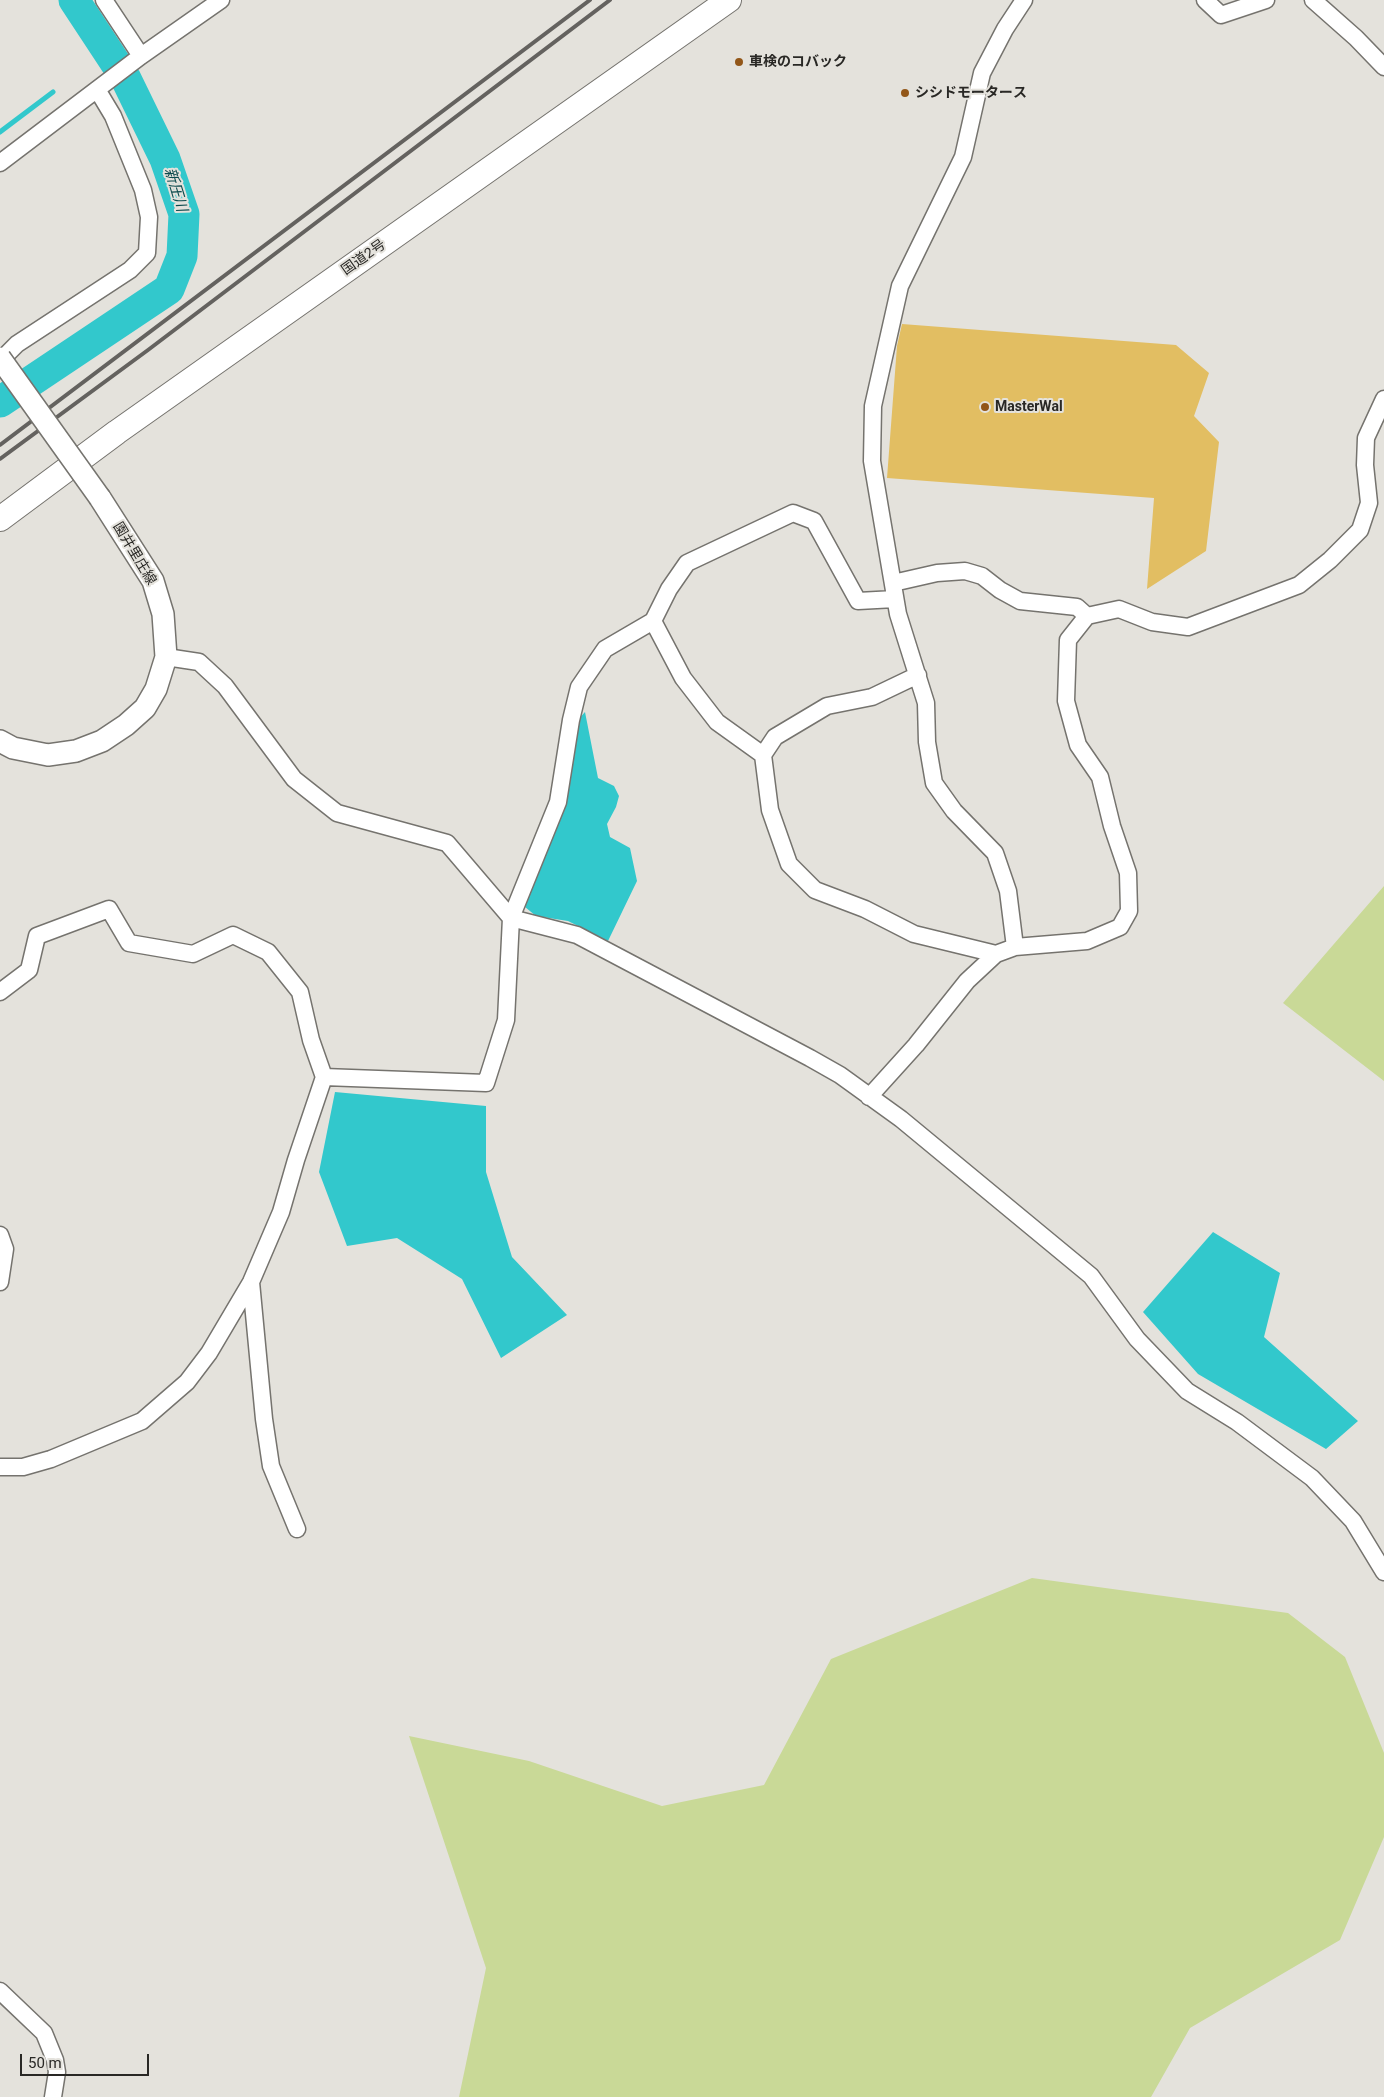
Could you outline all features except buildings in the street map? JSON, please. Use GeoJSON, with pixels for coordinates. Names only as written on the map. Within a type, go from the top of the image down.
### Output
{"type":"FeatureCollection","features":[{"type":"Feature","properties":{"kind":"highway","name":"国道2号"},"geometry":{"type":"LineString","coordinates":[[0,519],[117,432],[729,0]]}},
{"type":"Feature","properties":{"kind":"main road","name":"園井里庄線"},"geometry":{"type":"LineString","coordinates":[[0,358],[100,498],[153,581],[163,614],[166,657],[156,689],[145,708],[126,725],[102,741],[76,751],[48,755],[13,748],[0,741]]}},
{"type":"Feature","properties":{"kind":"main road"},"geometry":{"type":"LineString","coordinates":[[0,532],[47,499],[69,468]]}},
{"type":"Feature","properties":{"kind":"street"},"geometry":{"type":"LineString","coordinates":[[104,0],[141,56]]}},
{"type":"Feature","properties":{"kind":"street"},"geometry":{"type":"LineString","coordinates":[[0,163],[141,56],[221,0]]}},
{"type":"Feature","properties":{"kind":"street"},"geometry":{"type":"LineString","coordinates":[[1015,947],[1008,891],[996,853],[954,811],[934,783],[927,742],[926,704],[898,614],[872,461],[872,433],[873,406],[898,295],[923,236],[963,157],[982,73],[1005,28],[1024,0]]}},
{"type":"Feature","properties":{"kind":"street"},"geometry":{"type":"LineString","coordinates":[[1205,0],[1220,15],[1266,0]]}},
{"type":"Feature","properties":{"kind":"street"},"geometry":{"type":"LineString","coordinates":[[1313,0],[1356,38],[1384,67]]}},
{"type":"Feature","properties":{"kind":"street"},"geometry":{"type":"LineString","coordinates":[[0,361],[17,344],[130,270],[147,253],[149,217],[143,190],[113,116],[98,90]]}},
{"type":"Feature","properties":{"kind":"street"},"geometry":{"type":"LineString","coordinates":[[869,1096],[916,1045],[967,981],[996,954],[1015,947],[1087,941],[1120,927],[1129,911],[1128,873],[1112,826],[1100,777],[1078,745],[1066,701],[1068,640],[1087,616],[1119,609],[1152,622],[1188,627],[1299,585],[1330,560],[1360,530],[1369,503],[1365,465],[1366,438],[1384,398]]}},
{"type":"Feature","properties":{"kind":"street"},"geometry":{"type":"LineString","coordinates":[[324,1077],[486,1083],[506,1020],[511,918],[558,802],[571,720],[580,687],[605,648],[653,621],[669,588],[687,563],[794,514],[814,521],[858,601],[894,591],[937,574],[965,571],[982,576],[1000,590],[1020,601],[1077,607],[1087,616]]}},
{"type":"Feature","properties":{"kind":"street"},"geometry":{"type":"LineString","coordinates":[[653,621],[683,678],[717,722],[763,755]]}},
{"type":"Feature","properties":{"kind":"street"},"geometry":{"type":"LineString","coordinates":[[166,657],[199,662],[225,686],[294,778],[337,813],[447,843],[511,918],[577,935],[810,1058],[840,1076],[901,1119],[1091,1276],[1137,1338],[1187,1391],[1236,1422],[1312,1478],[1353,1521],[1384,1572]]}},
{"type":"Feature","properties":{"kind":"street"},"geometry":{"type":"LineString","coordinates":[[918,675],[872,697],[827,706],[775,737],[763,755],[770,810],[788,864],[815,890],[865,908],[914,934],[996,954]]}},
{"type":"Feature","properties":{"kind":"street"},"geometry":{"type":"LineString","coordinates":[[0,992],[29,970],[37,936],[109,909],[129,943],[193,954],[233,935],[268,952],[300,992],[311,1040],[324,1077],[281,1212],[251,1282],[209,1353],[192,1375],[142,1421],[51,1459],[23,1467],[0,1467]]}},
{"type":"Feature","properties":{"kind":"street"},"geometry":{"type":"LineString","coordinates":[[0,1235],[5,1249],[0,1282]]}},
{"type":"Feature","properties":{"kind":"street"},"geometry":{"type":"LineString","coordinates":[[251,1282],[264,1419],[272,1466],[297,1528]]}},
{"type":"Feature","properties":{"kind":"street"},"geometry":{"type":"LineString","coordinates":[[0,1991],[44,2033],[55,2060],[57,2072],[52,2097]]}},
{"type":"Feature","properties":{"kind":"green space"},"geometry":{"type":"Polygon","coordinates":[[[1384,886],[1384,1081],[1283,1003],[1384,886]]]}},
{"type":"Feature","properties":{"kind":"green space"},"geometry":{"type":"Polygon","coordinates":[[[1032,1578],[1288,1613],[1345,1657],[1384,1753],[1384,1837],[1340,1940],[1190,2028],[1151,2097],[459,2097],[486,1968],[409,1736],[529,1761],[662,1806],[764,1785],[831,1659],[1032,1578]]]}},
{"type":"Feature","properties":{"kind":"water"},"geometry":{"type":"Polygon","coordinates":[[[585,712],[598,778],[614,786],[619,796],[616,807],[607,824],[610,837],[630,848],[637,881],[608,941],[568,921],[536,916],[525,907],[555,827],[576,722],[585,712]]]}},
{"type":"Feature","properties":{"kind":"water"},"geometry":{"type":"Polygon","coordinates":[[[335,1092],[486,1106],[486,1172],[512,1257],[567,1315],[501,1358],[462,1279],[397,1238],[347,1246],[319,1172],[335,1092]]]}},
{"type":"Feature","properties":{"kind":"water"},"geometry":{"type":"Polygon","coordinates":[[[1213,1232],[1280,1273],[1264,1337],[1358,1421],[1326,1449],[1198,1374],[1143,1312],[1213,1232]]]}},
{"type":"Feature","properties":{"kind":"waterway","name":"新圧川"},"geometry":{"type":"LineString","coordinates":[[0,402],[169,289],[182,256],[184,214],[165,159],[126,79],[74,0]]}},
{"type":"Feature","properties":{"kind":"waterway"},"geometry":{"type":"LineString","coordinates":[[0,132],[53,92]]}},
{"type":"Feature","properties":{"kind":"railway"},"geometry":{"type":"LineString","coordinates":[[0,445],[590,0]]}},
{"type":"Feature","properties":{"kind":"railway"},"geometry":{"type":"LineString","coordinates":[[0,459],[148,350],[610,0]]}},
{"type":"Feature","properties":{"kind":"place","name":"車検のコバック"},"geometry":{"type":"Point","coordinates":[739,62]}},
{"type":"Feature","properties":{"kind":"place","name":"シシドモータース"},"geometry":{"type":"Point","coordinates":[905,93]}},
{"type":"Feature","properties":{"kind":"place","name":"MasterWal"},"geometry":{"type":"Point","coordinates":[985,407]}}]}
